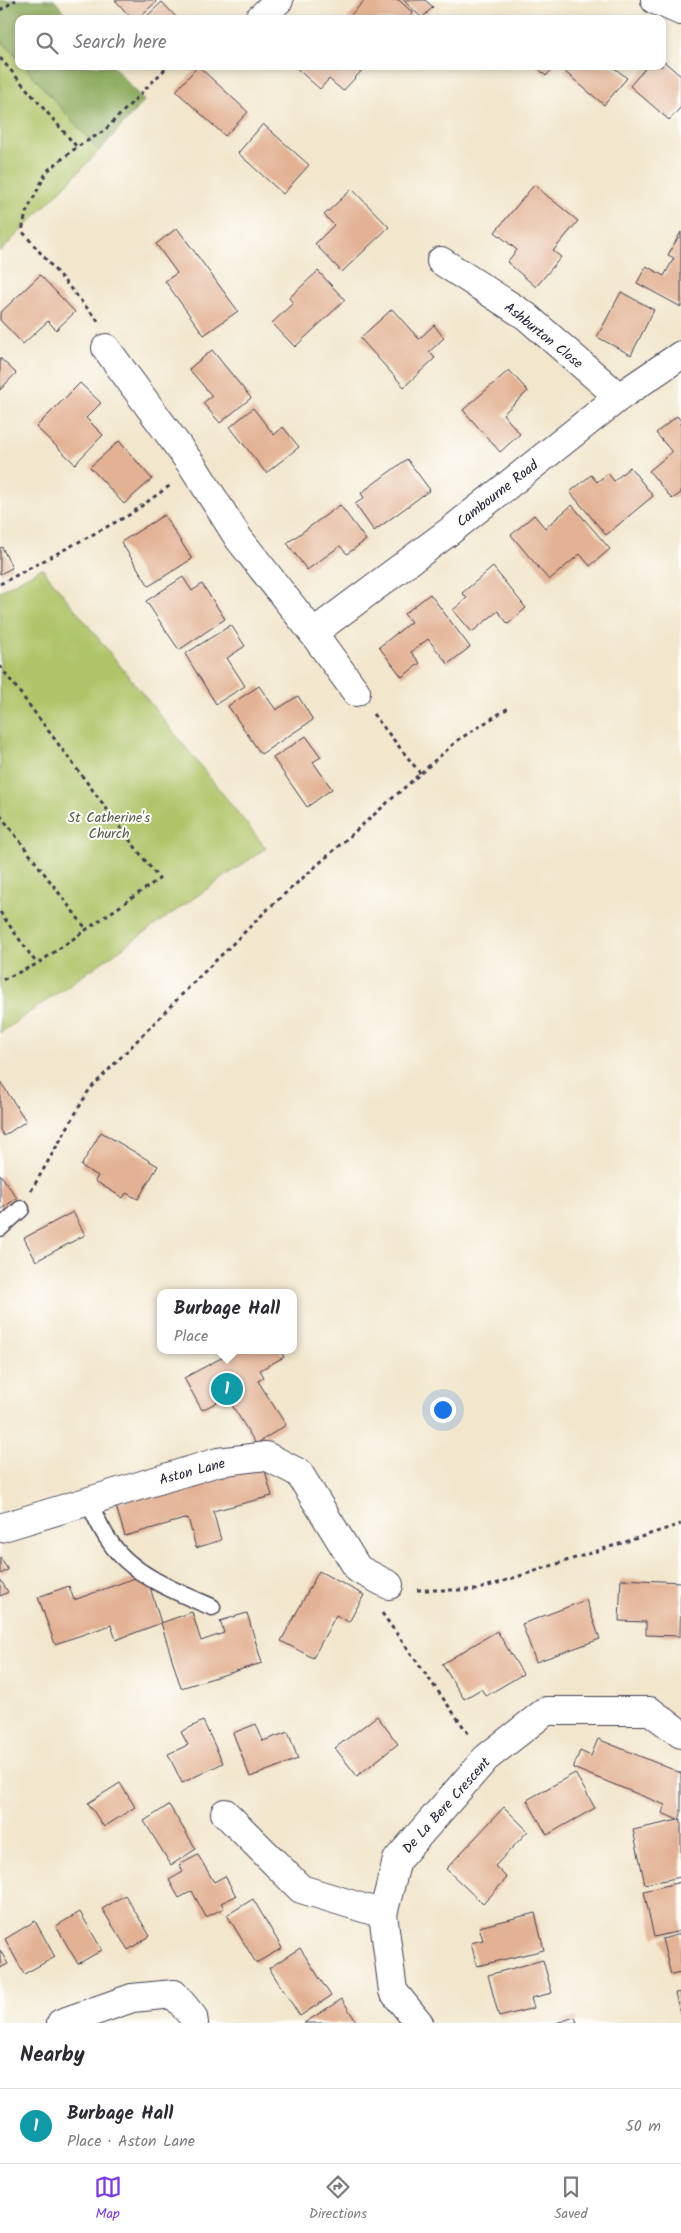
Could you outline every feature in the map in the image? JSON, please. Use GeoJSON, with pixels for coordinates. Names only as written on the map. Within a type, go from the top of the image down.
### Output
{"type":"FeatureCollection","features":[{"type":"Feature","properties":{"kind":"street"},"geometry":{"type":"LineString","coordinates":[[263,15],[279,0]]}},
{"type":"Feature","properties":{"kind":"street"},"geometry":{"type":"LineString","coordinates":[[655,0],[681,11]]}},
{"type":"Feature","properties":{"kind":"street","name":"Ashburton Close"},"geometry":{"type":"LineString","coordinates":[[441,262],[526,316],[619,397]]}},
{"type":"Feature","properties":{"kind":"street"},"geometry":{"type":"LineString","coordinates":[[106,348],[194,468],[239,539],[314,633],[356,692]]}},
{"type":"Feature","properties":{"kind":"street","name":"Cambourne Road"},"geometry":{"type":"LineString","coordinates":[[314,633],[450,530],[619,397],[681,355]]}},
{"type":"Feature","properties":{"kind":"street","name":"Aston Lane"},"geometry":{"type":"LineString","coordinates":[[0,1528],[218,1462],[266,1456],[299,1473],[358,1569],[384,1597]]}},
{"type":"Feature","properties":{"kind":"street","name":"De La Bere Crescent"},"geometry":{"type":"LineString","coordinates":[[420,2023],[393,1991],[383,1914],[398,1860],[486,1758],[546,1711],[650,1711],[681,1734]]}},
{"type":"Feature","properties":{"kind":"street"},"geometry":{"type":"LineString","coordinates":[[224,1813],[301,1889],[383,1914]]}},
{"type":"Feature","properties":{"kind":"street"},"geometry":{"type":"LineString","coordinates":[[61,2023],[132,1998],[174,1994],[193,2017],[194,2023]]}},
{"type":"Feature","properties":{"kind":"lane"},"geometry":{"type":"LineString","coordinates":[[0,1228],[21,1209]]}},
{"type":"Feature","properties":{"kind":"lane"},"geometry":{"type":"LineString","coordinates":[[88,1502],[110,1542],[122,1557],[172,1590],[212,1607]]}},
{"type":"Feature","properties":{"kind":"path"},"geometry":{"type":"LineString","coordinates":[[0,10],[16,0]]}},
{"type":"Feature","properties":{"kind":"path"},"geometry":{"type":"LineString","coordinates":[[0,58],[77,147]]}},
{"type":"Feature","properties":{"kind":"path"},"geometry":{"type":"LineString","coordinates":[[106,348],[101,325],[22,231],[26,214],[46,171],[77,147],[104,131],[164,70]]}},
{"type":"Feature","properties":{"kind":"path"},"geometry":{"type":"LineString","coordinates":[[0,584],[129,515],[194,468]]}},
{"type":"Feature","properties":{"kind":"path"},"geometry":{"type":"LineString","coordinates":[[0,666],[160,879],[37,964],[0,981]]}},
{"type":"Feature","properties":{"kind":"path"},"geometry":{"type":"LineString","coordinates":[[356,692],[420,773]]}},
{"type":"Feature","properties":{"kind":"path"},"geometry":{"type":"LineString","coordinates":[[21,1209],[89,1090],[270,907],[458,740],[510,707]]}},
{"type":"Feature","properties":{"kind":"path"},"geometry":{"type":"LineString","coordinates":[[0,815],[87,930]]}},
{"type":"Feature","properties":{"kind":"path"},"geometry":{"type":"LineString","coordinates":[[0,912],[37,964]]}},
{"type":"Feature","properties":{"kind":"path"},"geometry":{"type":"LineString","coordinates":[[486,1758],[384,1597],[420,1591],[476,1590],[681,1524]]}},
{"type":"Feature","properties":{"kind":"green space"},"geometry":{"type":"Polygon","coordinates":[[[0,0],[54,0],[67,15],[15,15],[15,56],[0,39],[0,0]]]}},
{"type":"Feature","properties":{"kind":"green space"},"geometry":{"type":"Polygon","coordinates":[[[0,39],[15,56],[15,70],[28,70],[99,151],[0,252],[0,39]]]}},
{"type":"Feature","properties":{"kind":"green space"},"geometry":{"type":"Polygon","coordinates":[[[28,70],[117,70],[144,101],[99,151],[28,70]]]}},
{"type":"Feature","properties":{"kind":"green space","name":"St Catherine's Church"},"geometry":{"type":"Polygon","coordinates":[[[42,568],[266,848],[0,1033],[0,591],[42,568]]]}},
{"type":"Feature","properties":{"kind":"building"},"geometry":{"type":"Polygon","coordinates":[[[115,0],[154,0],[156,2],[141,15],[128,15],[115,0]]]}},
{"type":"Feature","properties":{"kind":"building"},"geometry":{"type":"Polygon","coordinates":[[[365,0],[399,0],[413,13],[411,15],[351,15],[365,0]]]}},
{"type":"Feature","properties":{"kind":"building"},"geometry":{"type":"Polygon","coordinates":[[[403,0],[425,0],[433,7],[425,15],[419,15],[403,0]]]}},
{"type":"Feature","properties":{"kind":"building"},"geometry":{"type":"Polygon","coordinates":[[[162,2],[174,15],[148,15],[162,2]]]}},
{"type":"Feature","properties":{"kind":"building"},"geometry":{"type":"Polygon","coordinates":[[[666,63],[681,76],[681,107],[669,120],[630,86],[644,70],[666,70],[666,63]]]}},
{"type":"Feature","properties":{"kind":"building"},"geometry":{"type":"Polygon","coordinates":[[[194,70],[202,70],[248,112],[225,136],[176,91],[194,70]]]}},
{"type":"Feature","properties":{"kind":"building"},"geometry":{"type":"Polygon","coordinates":[[[299,70],[362,70],[343,91],[329,79],[320,89],[299,70]]]}},
{"type":"Feature","properties":{"kind":"building"},"geometry":{"type":"Polygon","coordinates":[[[540,70],[551,70],[546,76],[540,70]]]}},
{"type":"Feature","properties":{"kind":"building"},"geometry":{"type":"Polygon","coordinates":[[[617,70],[627,78],[604,105],[564,71],[617,70]]]}},
{"type":"Feature","properties":{"kind":"building"},"geometry":{"type":"Polygon","coordinates":[[[263,124],[309,165],[283,194],[238,153],[263,124]]]}},
{"type":"Feature","properties":{"kind":"building"},"geometry":{"type":"Polygon","coordinates":[[[534,185],[578,221],[553,251],[561,257],[536,287],[507,262],[517,250],[495,232],[534,185]]]}},
{"type":"Feature","properties":{"kind":"building"},"geometry":{"type":"Polygon","coordinates":[[[352,189],[389,227],[342,272],[315,244],[334,225],[324,215],[352,189]]]}},
{"type":"Feature","properties":{"kind":"building"},"geometry":{"type":"Polygon","coordinates":[[[177,228],[238,311],[204,335],[165,281],[177,273],[156,244],[177,228]]]}},
{"type":"Feature","properties":{"kind":"building"},"geometry":{"type":"Polygon","coordinates":[[[681,232],[681,307],[637,283],[646,266],[664,276],[674,258],[668,255],[681,232]]]}},
{"type":"Feature","properties":{"kind":"building"},"geometry":{"type":"Polygon","coordinates":[[[318,271],[345,300],[295,347],[272,323],[293,303],[289,298],[318,271]]]}},
{"type":"Feature","properties":{"kind":"building"},"geometry":{"type":"Polygon","coordinates":[[[40,275],[75,312],[56,330],[48,321],[23,344],[0,320],[0,313],[40,275]]]}},
{"type":"Feature","properties":{"kind":"building"},"geometry":{"type":"Polygon","coordinates":[[[621,292],[654,310],[631,355],[597,337],[621,292]]]}},
{"type":"Feature","properties":{"kind":"building"},"geometry":{"type":"Polygon","coordinates":[[[392,309],[419,339],[434,325],[444,338],[429,352],[435,358],[404,387],[360,338],[392,309]]]}},
{"type":"Feature","properties":{"kind":"building"},"geometry":{"type":"Polygon","coordinates":[[[212,350],[251,398],[220,423],[203,403],[212,396],[189,369],[212,350]]]}},
{"type":"Feature","properties":{"kind":"building"},"geometry":{"type":"Polygon","coordinates":[[[0,358],[16,373],[0,390],[0,358]]]}},
{"type":"Feature","properties":{"kind":"building"},"geometry":{"type":"Polygon","coordinates":[[[509,370],[528,391],[503,414],[520,434],[500,452],[463,410],[509,370]]]}},
{"type":"Feature","properties":{"kind":"building"},"geometry":{"type":"Polygon","coordinates":[[[80,383],[101,403],[86,418],[103,435],[75,464],[36,427],[80,383]]]}},
{"type":"Feature","properties":{"kind":"building"},"geometry":{"type":"Polygon","coordinates":[[[253,408],[274,435],[283,427],[299,447],[266,473],[230,427],[253,408]]]}},
{"type":"Feature","properties":{"kind":"building"},"geometry":{"type":"Polygon","coordinates":[[[677,416],[681,421],[681,493],[672,499],[649,471],[672,452],[656,433],[677,416]]]}},
{"type":"Feature","properties":{"kind":"building"},"geometry":{"type":"Polygon","coordinates":[[[119,441],[152,479],[124,504],[90,467],[119,441]]]}},
{"type":"Feature","properties":{"kind":"building"},"geometry":{"type":"Polygon","coordinates":[[[407,459],[430,490],[374,531],[355,504],[364,498],[361,493],[407,459]]]}},
{"type":"Feature","properties":{"kind":"building"},"geometry":{"type":"Polygon","coordinates":[[[630,467],[653,496],[606,535],[570,492],[591,475],[597,482],[608,473],[614,481],[630,467]]]}},
{"type":"Feature","properties":{"kind":"building"},"geometry":{"type":"Polygon","coordinates":[[[340,505],[366,540],[347,554],[340,546],[307,570],[287,543],[340,505]]]}},
{"type":"Feature","properties":{"kind":"building"},"geometry":{"type":"Polygon","coordinates":[[[572,505],[610,549],[590,566],[580,554],[549,580],[511,535],[534,515],[545,528],[572,505]]]}},
{"type":"Feature","properties":{"kind":"building"},"geometry":{"type":"Polygon","coordinates":[[[164,515],[192,559],[149,586],[121,542],[164,515]]]}},
{"type":"Feature","properties":{"kind":"building"},"geometry":{"type":"Polygon","coordinates":[[[2,547],[12,568],[0,574],[0,548],[2,547]]]}},
{"type":"Feature","properties":{"kind":"building"},"geometry":{"type":"Polygon","coordinates":[[[493,567],[526,608],[508,624],[498,611],[472,632],[453,610],[467,598],[462,593],[493,567]]]}},
{"type":"Feature","properties":{"kind":"building"},"geometry":{"type":"Polygon","coordinates":[[[183,577],[192,591],[202,584],[225,619],[179,650],[146,601],[183,577]]]}},
{"type":"Feature","properties":{"kind":"building"},"geometry":{"type":"Polygon","coordinates":[[[430,594],[470,647],[448,664],[428,639],[411,652],[420,663],[402,677],[379,647],[411,622],[404,614],[430,594]]]}},
{"type":"Feature","properties":{"kind":"building"},"geometry":{"type":"Polygon","coordinates":[[[231,625],[245,646],[227,658],[245,686],[216,704],[185,654],[231,625]]]}},
{"type":"Feature","properties":{"kind":"building"},"geometry":{"type":"Polygon","coordinates":[[[259,686],[276,710],[298,696],[313,720],[261,754],[228,706],[259,686]]]}},
{"type":"Feature","properties":{"kind":"building"},"geometry":{"type":"Polygon","coordinates":[[[306,736],[321,757],[313,762],[332,789],[307,807],[273,758],[306,736]]]}},
{"type":"Feature","properties":{"kind":"building"},"geometry":{"type":"Polygon","coordinates":[[[0,1081],[26,1121],[4,1136],[0,1130],[0,1081]]]}},
{"type":"Feature","properties":{"kind":"building"},"geometry":{"type":"Polygon","coordinates":[[[101,1132],[158,1166],[138,1199],[126,1193],[123,1198],[95,1181],[98,1176],[81,1166],[101,1132]]]}},
{"type":"Feature","properties":{"kind":"building"},"geometry":{"type":"Polygon","coordinates":[[[0,1174],[17,1198],[0,1210],[0,1174]]]}},
{"type":"Feature","properties":{"kind":"building"},"geometry":{"type":"Polygon","coordinates":[[[73,1212],[85,1235],[36,1261],[24,1238],[73,1212]]]}},
{"type":"Feature","properties":{"kind":"building"},"geometry":{"type":"Polygon","coordinates":[[[229,1354],[282,1354],[284,1357],[260,1370],[264,1377],[258,1381],[286,1425],[256,1444],[227,1397],[202,1410],[184,1378],[229,1354]]]}},
{"type":"Feature","properties":{"kind":"building"},"geometry":{"type":"Polygon","coordinates":[[[263,1463],[272,1496],[213,1511],[221,1540],[196,1548],[188,1518],[125,1536],[115,1503],[263,1463]]]}},
{"type":"Feature","properties":{"kind":"building"},"geometry":{"type":"Polygon","coordinates":[[[0,1557],[8,1570],[0,1574],[0,1557]]]}},
{"type":"Feature","properties":{"kind":"building"},"geometry":{"type":"Polygon","coordinates":[[[319,1571],[364,1595],[349,1622],[336,1615],[313,1658],[281,1641],[319,1571]]]}},
{"type":"Feature","properties":{"kind":"building"},"geometry":{"type":"Polygon","coordinates":[[[146,1574],[161,1623],[116,1640],[111,1625],[55,1644],[38,1597],[69,1586],[74,1600],[146,1574]]]}},
{"type":"Feature","properties":{"kind":"building"},"geometry":{"type":"Polygon","coordinates":[[[0,1579],[8,1592],[0,1596],[0,1579]]]}},
{"type":"Feature","properties":{"kind":"building"},"geometry":{"type":"Polygon","coordinates":[[[621,1579],[681,1582],[680,1636],[646,1635],[646,1622],[619,1621],[621,1579]]]}},
{"type":"Feature","properties":{"kind":"building"},"geometry":{"type":"Polygon","coordinates":[[[586,1600],[600,1639],[536,1662],[522,1624],[586,1600]]]}},
{"type":"Feature","properties":{"kind":"building"},"geometry":{"type":"Polygon","coordinates":[[[192,1612],[201,1641],[224,1633],[220,1621],[247,1613],[262,1663],[181,1688],[161,1623],[192,1612]]]}},
{"type":"Feature","properties":{"kind":"building"},"geometry":{"type":"Polygon","coordinates":[[[497,1631],[523,1674],[486,1696],[481,1689],[464,1699],[442,1664],[497,1631]]]}},
{"type":"Feature","properties":{"kind":"building"},"geometry":{"type":"Polygon","coordinates":[[[377,1716],[398,1744],[357,1776],[335,1748],[377,1716]]]}},
{"type":"Feature","properties":{"kind":"building"},"geometry":{"type":"Polygon","coordinates":[[[203,1721],[223,1763],[182,1783],[168,1754],[188,1745],[181,1732],[203,1721]]]}},
{"type":"Feature","properties":{"kind":"building"},"geometry":{"type":"Polygon","coordinates":[[[256,1724],[263,1741],[288,1732],[298,1759],[250,1777],[233,1733],[256,1724]]]}},
{"type":"Feature","properties":{"kind":"building"},"geometry":{"type":"Polygon","coordinates":[[[598,1739],[681,1773],[681,1814],[679,1820],[681,1819],[681,1877],[645,1884],[633,1830],[678,1820],[662,1813],[665,1805],[573,1768],[580,1751],[591,1756],[598,1739]]]}},
{"type":"Feature","properties":{"kind":"building"},"geometry":{"type":"Polygon","coordinates":[[[575,1773],[595,1808],[547,1835],[527,1800],[575,1773]]]}},
{"type":"Feature","properties":{"kind":"building"},"geometry":{"type":"Polygon","coordinates":[[[120,1783],[135,1807],[104,1827],[88,1803],[120,1783]]]}},
{"type":"Feature","properties":{"kind":"building"},"geometry":{"type":"Polygon","coordinates":[[[169,1805],[196,1849],[171,1865],[144,1821],[169,1805]]]}},
{"type":"Feature","properties":{"kind":"building"},"geometry":{"type":"Polygon","coordinates":[[[504,1807],[528,1831],[495,1866],[507,1878],[483,1904],[446,1869],[504,1807]]]}},
{"type":"Feature","properties":{"kind":"building"},"geometry":{"type":"Polygon","coordinates":[[[198,1855],[214,1882],[225,1876],[236,1896],[221,1903],[224,1908],[206,1917],[192,1891],[179,1898],[169,1880],[183,1872],[179,1865],[198,1855]]]}},
{"type":"Feature","properties":{"kind":"building"},"geometry":{"type":"Polygon","coordinates":[[[681,1882],[681,1931],[654,1937],[644,1891],[681,1882]]]}},
{"type":"Feature","properties":{"kind":"building"},"geometry":{"type":"Polygon","coordinates":[[[125,1895],[150,1936],[128,1950],[102,1909],[125,1895]]]}},
{"type":"Feature","properties":{"kind":"building"},"geometry":{"type":"Polygon","coordinates":[[[253,1899],[282,1948],[256,1963],[227,1915],[253,1899]]]}},
{"type":"Feature","properties":{"kind":"building"},"geometry":{"type":"Polygon","coordinates":[[[80,1912],[102,1950],[78,1964],[56,1926],[80,1912]]]}},
{"type":"Feature","properties":{"kind":"building"},"geometry":{"type":"Polygon","coordinates":[[[535,1913],[544,1950],[477,1966],[471,1943],[483,1940],[479,1927],[535,1913]]]}},
{"type":"Feature","properties":{"kind":"building"},"geometry":{"type":"Polygon","coordinates":[[[35,1921],[55,1957],[24,1974],[5,1939],[35,1921]]]}},
{"type":"Feature","properties":{"kind":"building"},"geometry":{"type":"Polygon","coordinates":[[[681,1934],[681,1973],[671,1975],[662,1939],[681,1934]]]}},
{"type":"Feature","properties":{"kind":"building"},"geometry":{"type":"Polygon","coordinates":[[[300,1948],[331,1996],[300,2016],[269,1968],[300,1948]]]}},
{"type":"Feature","properties":{"kind":"building"},"geometry":{"type":"Polygon","coordinates":[[[0,1950],[8,1964],[0,1968],[0,1950]]]}},
{"type":"Feature","properties":{"kind":"building"},"geometry":{"type":"Polygon","coordinates":[[[543,1960],[552,1993],[531,1998],[534,2008],[499,2017],[488,1975],[543,1960]]]}},
{"type":"Feature","properties":{"kind":"building"},"geometry":{"type":"Polygon","coordinates":[[[681,1992],[681,2013],[680,2013],[675,1993],[681,1992]]]}},
{"type":"Feature","properties":{"kind":"building"},"geometry":{"type":"Polygon","coordinates":[[[342,1999],[357,2023],[304,2023],[342,1999]]]}},
{"type":"Feature","properties":{"kind":"building"},"geometry":{"type":"Polygon","coordinates":[[[575,2017],[577,2023],[556,2023],[575,2017]]]}},
{"type":"Feature","properties":{"kind":"place","name":"Burbage Hall"},"geometry":{"type":"Point","coordinates":[227,1389]}}]}
